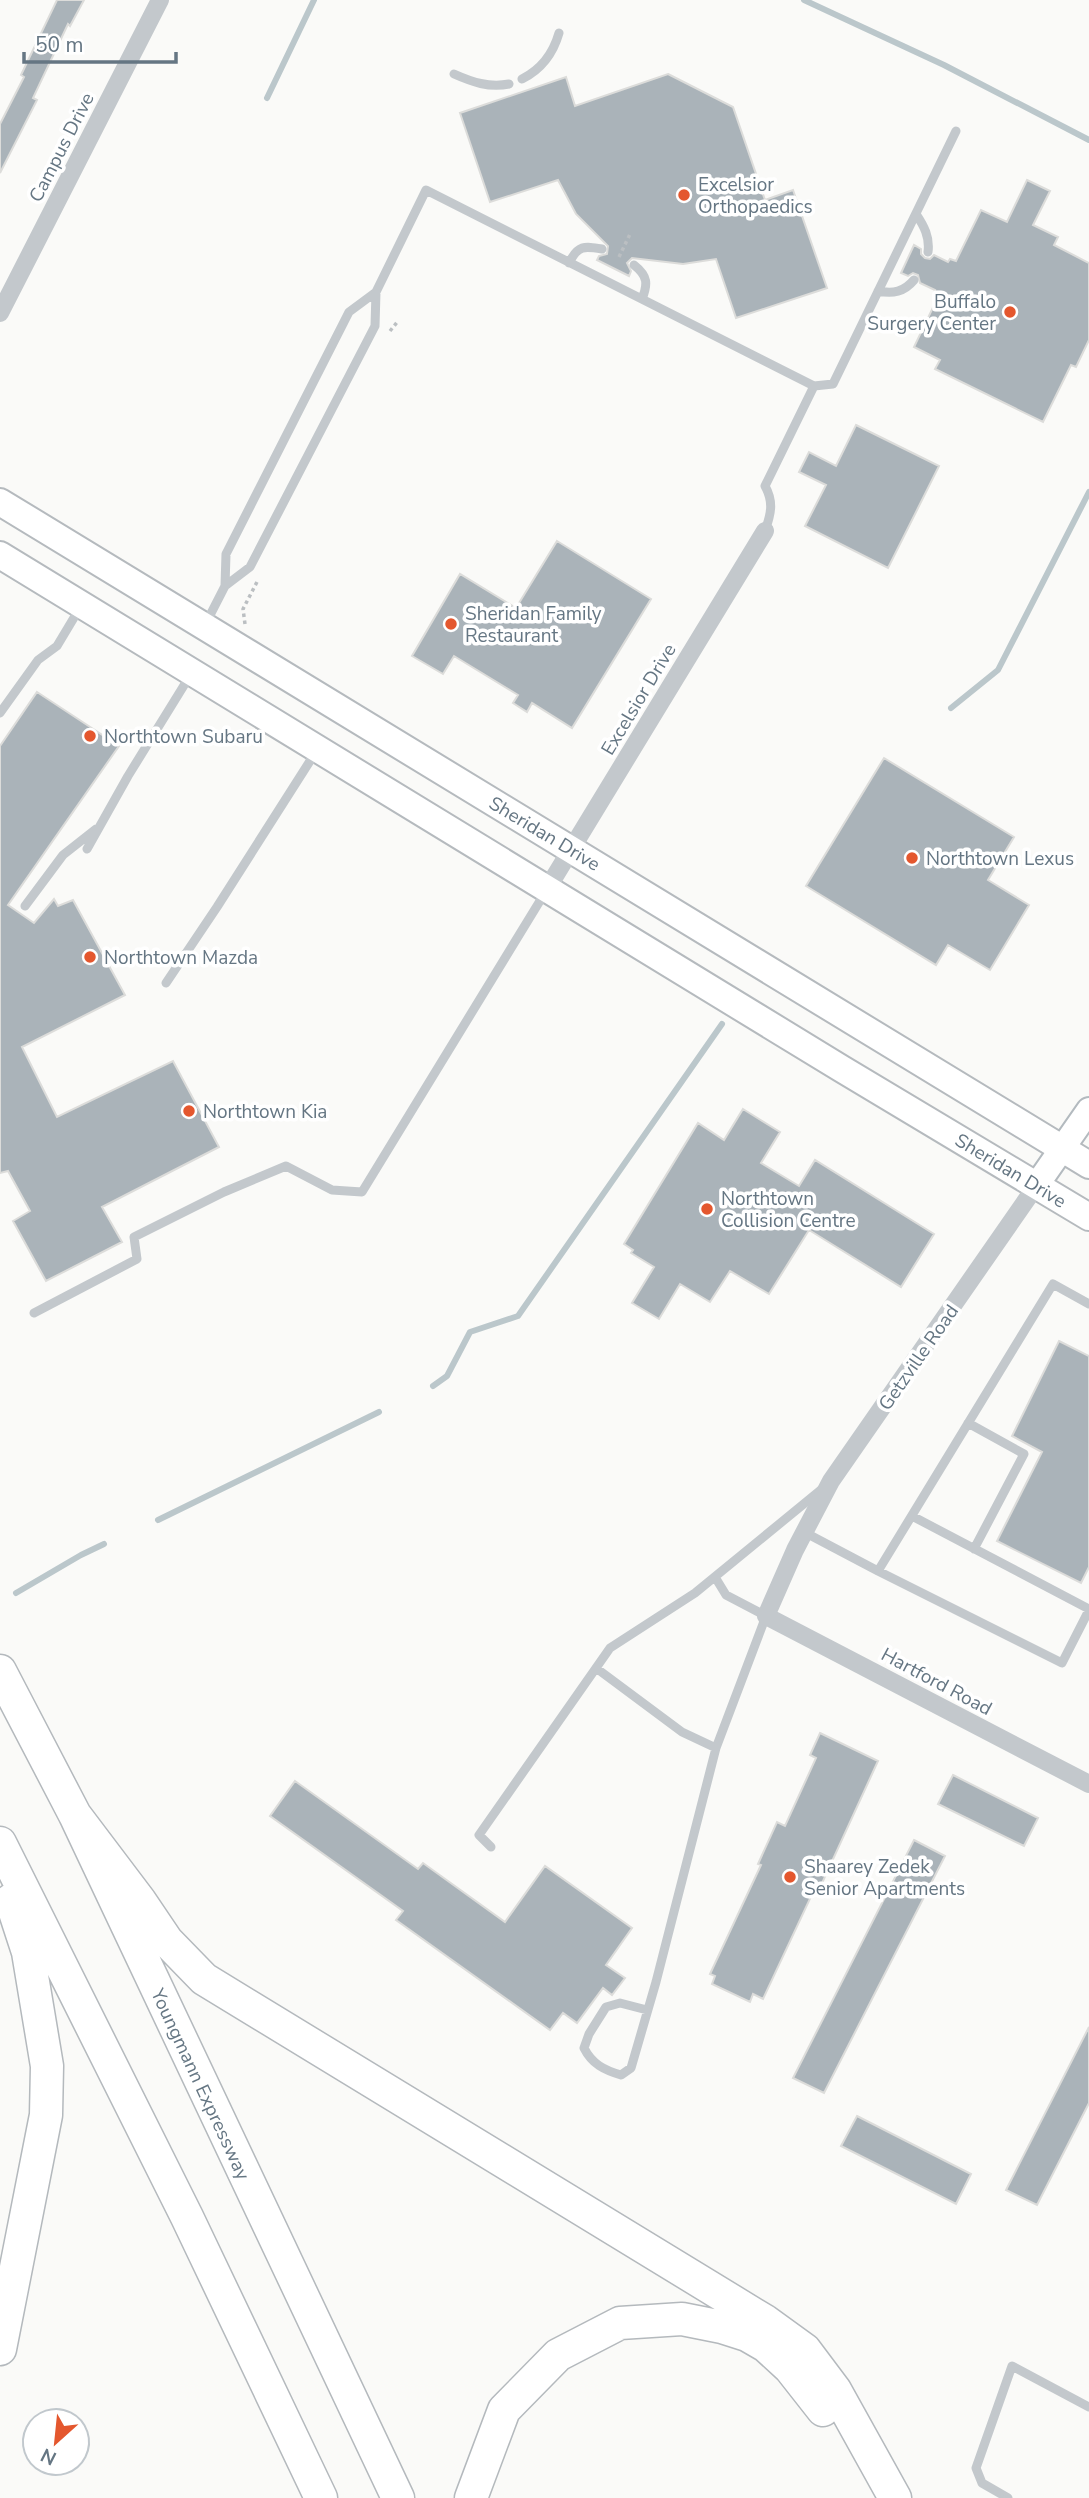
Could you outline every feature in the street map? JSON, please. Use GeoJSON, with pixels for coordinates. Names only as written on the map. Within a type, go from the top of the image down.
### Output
{"type":"FeatureCollection","features":[{"type":"Feature","properties":{"kind":"highway","name":"Youngmann Expressway"},"geometry":{"type":"LineString","coordinates":[[0,1671],[75,1815],[398,2498]]}},
{"type":"Feature","properties":{"kind":"highway"},"geometry":{"type":"LineString","coordinates":[[75,1815],[140,1900],[167,1941],[204,1979],[754,2315],[805,2350],[835,2390],[895,2498]]}},
{"type":"Feature","properties":{"kind":"highway"},"geometry":{"type":"LineString","coordinates":[[0,1843],[187,2217],[321,2498]]}},
{"type":"Feature","properties":{"kind":"highway"},"geometry":{"type":"LineString","coordinates":[[0,1866],[28,1952],[47,2066],[46,2115],[0,2349]]}},
{"type":"Feature","properties":{"kind":"highway"},"geometry":{"type":"LineString","coordinates":[[471,2498],[504,2410],[558,2355],[620,2323],[682,2319],[747,2335],[766,2346],[790,2368],[817,2400],[872,2498]]}},
{"type":"Feature","properties":{"kind":"main road","name":"Sheridan Drive"},"geometry":{"type":"LineString","coordinates":[[0,502],[1089,1165]]}},
{"type":"Feature","properties":{"kind":"main road","name":"Sheridan Drive"},"geometry":{"type":"LineString","coordinates":[[0,555],[1089,1217]]}},
{"type":"Feature","properties":{"kind":"street","name":"Campus Drive"},"geometry":{"type":"LineString","coordinates":[[0,313],[160,0]]}},
{"type":"Feature","properties":{"kind":"street","name":"Excelsior Drive"},"geometry":{"type":"LineString","coordinates":[[547,889],[765,531]]}},
{"type":"Feature","properties":{"kind":"street","name":"Getzville Road"},"geometry":{"type":"LineString","coordinates":[[766,1616],[804,1532],[831,1481],[1089,1110]]}},
{"type":"Feature","properties":{"kind":"street","name":"Hartford Road"},"geometry":{"type":"LineString","coordinates":[[766,1616],[1089,1784]]}},
{"type":"Feature","properties":{"kind":"lane"},"geometry":{"type":"LineString","coordinates":[[522,79],[539,69],[548,58],[559,33]]}},
{"type":"Feature","properties":{"kind":"lane"},"geometry":{"type":"LineString","coordinates":[[454,74],[481,84],[509,84]]}},
{"type":"Feature","properties":{"kind":"lane"},"geometry":{"type":"LineString","coordinates":[[225,586],[250,567],[375,326],[376,292],[426,190],[814,386],[833,384],[956,131]]}},
{"type":"Feature","properties":{"kind":"lane"},"geometry":{"type":"LineString","coordinates":[[916,214],[930,243],[928,252]]}},
{"type":"Feature","properties":{"kind":"lane"},"geometry":{"type":"LineString","coordinates":[[569,263],[575,252],[582,247],[602,249]]}},
{"type":"Feature","properties":{"kind":"lane"},"geometry":{"type":"LineString","coordinates":[[634,265],[646,278],[647,286],[642,299]]}},
{"type":"Feature","properties":{"kind":"lane"},"geometry":{"type":"LineString","coordinates":[[878,291],[899,291],[914,280]]}},
{"type":"Feature","properties":{"kind":"lane"},"geometry":{"type":"LineString","coordinates":[[204,627],[225,586],[226,554],[349,312],[376,292]]}},
{"type":"Feature","properties":{"kind":"lane"},"geometry":{"type":"LineString","coordinates":[[765,531],[772,498],[765,486],[814,386]]}},
{"type":"Feature","properties":{"kind":"lane"},"geometry":{"type":"LineString","coordinates":[[0,713],[38,660],[57,646],[82,605]]}},
{"type":"Feature","properties":{"kind":"lane"},"geometry":{"type":"LineString","coordinates":[[87,849],[192,673]]}},
{"type":"Feature","properties":{"kind":"lane"},"geometry":{"type":"LineString","coordinates":[[166,983],[318,748]]}},
{"type":"Feature","properties":{"kind":"lane"},"geometry":{"type":"LineString","coordinates":[[25,906],[64,855],[100,826]]}},
{"type":"Feature","properties":{"kind":"lane"},"geometry":{"type":"LineString","coordinates":[[34,1313],[137,1259],[134,1237],[224,1192],[286,1166],[332,1189],[362,1192],[547,889]]}},
{"type":"Feature","properties":{"kind":"lane"},"geometry":{"type":"LineString","coordinates":[[878,1571],[1053,1284],[1089,1304]]}},
{"type":"Feature","properties":{"kind":"lane"},"geometry":{"type":"LineString","coordinates":[[968,1423],[1024,1454],[974,1549]]}},
{"type":"Feature","properties":{"kind":"lane"},"geometry":{"type":"LineString","coordinates":[[491,1847],[479,1835],[610,1648],[695,1593],[831,1481]]}},
{"type":"Feature","properties":{"kind":"lane"},"geometry":{"type":"LineString","coordinates":[[804,1532],[1062,1663],[1089,1610],[912,1516]]}},
{"type":"Feature","properties":{"kind":"lane"},"geometry":{"type":"LineString","coordinates":[[647,2010],[620,2003],[606,2007],[589,2034],[584,2048],[589,2060],[607,2071],[621,2075],[631,2068],[647,2010],[716,1748],[766,1616],[726,1595],[715,1577]]}},
{"type":"Feature","properties":{"kind":"lane"},"geometry":{"type":"LineString","coordinates":[[596,1668],[682,1731],[716,1748]]}},
{"type":"Feature","properties":{"kind":"lane"},"geometry":{"type":"LineString","coordinates":[[1008,2498],[982,2483],[976,2468],[1012,2366],[1089,2407]]}},
{"type":"Feature","properties":{"kind":"path"},"geometry":{"type":"LineString","coordinates":[[619,257],[631,232]]}},
{"type":"Feature","properties":{"kind":"path"},"geometry":{"type":"LineString","coordinates":[[246,626],[243,609],[261,575]]}},
{"type":"Feature","properties":{"kind":"building"},"geometry":{"type":"Polygon","coordinates":[[[57,0],[84,0],[70,26],[68,24],[33,98],[37,100],[0,173],[0,124],[24,77],[21,75],[57,0]]]}},
{"type":"Feature","properties":{"kind":"building","name":"Excelsior Orthopaedics"},"geometry":{"type":"Polygon","coordinates":[[[668,74],[733,107],[765,200],[793,190],[827,288],[736,318],[716,259],[683,264],[632,258],[627,263],[631,271],[629,276],[597,260],[599,256],[607,254],[608,246],[576,214],[558,180],[490,202],[460,113],[566,77],[575,106],[668,74]]]}},
{"type":"Feature","properties":{"kind":"building","name":"Buffalo Surgery Center"},"geometry":{"type":"Polygon","coordinates":[[[1027,180],[1050,191],[1033,225],[1058,237],[1054,245],[1089,263],[1089,340],[1076,367],[1071,365],[1043,422],[935,369],[940,360],[914,347],[939,295],[920,283],[918,275],[913,273],[908,276],[901,273],[914,245],[921,249],[925,258],[930,259],[934,255],[948,262],[950,259],[956,261],[981,210],[1007,222],[1027,180]]]}},
{"type":"Feature","properties":{"kind":"building"},"geometry":{"type":"Polygon","coordinates":[[[856,425],[939,466],[888,568],[805,526],[826,485],[799,472],[809,452],[836,466],[856,425]]]}},
{"type":"Feature","properties":{"kind":"building"},"geometry":{"type":"Polygon","coordinates":[[[557,541],[651,599],[572,728],[532,703],[527,712],[513,703],[518,695],[454,656],[443,674],[412,656],[460,574],[516,608],[557,541]]]}},
{"type":"Feature","properties":{"kind":"building"},"geometry":{"type":"Polygon","coordinates":[[[37,692],[119,746],[8,905],[34,923],[54,899],[58,906],[73,900],[125,995],[22,1047],[57,1117],[173,1061],[219,1147],[102,1207],[122,1242],[46,1281],[13,1221],[30,1211],[8,1171],[0,1173],[0,746],[37,692]]]}},
{"type":"Feature","properties":{"kind":"building","name":"Northtown Lexus"},"geometry":{"type":"Polygon","coordinates":[[[884,758],[1014,837],[988,880],[1029,905],[990,970],[948,945],[936,965],[806,886],[884,758]]]}},
{"type":"Feature","properties":{"kind":"building"},"geometry":{"type":"Polygon","coordinates":[[[743,1109],[780,1132],[761,1163],[799,1186],[815,1160],[934,1234],[901,1287],[809,1230],[769,1294],[730,1271],[710,1302],[680,1284],[659,1319],[632,1303],[654,1267],[631,1253],[633,1250],[624,1244],[698,1123],[724,1140],[743,1109]]]}},
{"type":"Feature","properties":{"kind":"building"},"geometry":{"type":"Polygon","coordinates":[[[1059,1341],[1089,1356],[1089,1567],[1081,1583],[997,1541],[1042,1452],[1012,1436],[1059,1341]]]}},
{"type":"Feature","properties":{"kind":"building","name":"Shaarey Zedek Senior Apartments"},"geometry":{"type":"Polygon","coordinates":[[[820,1733],[878,1761],[818,1892],[814,1890],[763,1999],[753,1994],[750,2002],[712,1984],[715,1976],[710,1974],[761,1865],[758,1864],[777,1822],[785,1826],[816,1758],[810,1755],[820,1733]]]}},
{"type":"Feature","properties":{"kind":"building"},"geometry":{"type":"Polygon","coordinates":[[[953,1775],[1038,1818],[1024,1846],[938,1804],[953,1775]]]}},
{"type":"Feature","properties":{"kind":"building"},"geometry":{"type":"Polygon","coordinates":[[[295,1781],[418,1869],[423,1863],[505,1922],[545,1866],[632,1928],[606,1965],[625,1978],[612,1995],[603,1988],[577,2023],[563,2013],[550,2030],[396,1920],[403,1911],[270,1816],[295,1781]]]}},
{"type":"Feature","properties":{"kind":"building"},"geometry":{"type":"Polygon","coordinates":[[[914,1840],[945,1856],[824,2093],[793,2078],[914,1840]]]}},
{"type":"Feature","properties":{"kind":"building"},"geometry":{"type":"Polygon","coordinates":[[[1089,2027],[1089,2103],[1037,2205],[1006,2190],[1089,2027]]]}},
{"type":"Feature","properties":{"kind":"building"},"geometry":{"type":"Polygon","coordinates":[[[857,2116],[971,2174],[956,2204],[841,2146],[857,2116]]]}},
{"type":"Feature","properties":{"kind":"waterway"},"geometry":{"type":"LineString","coordinates":[[267,98],[314,0]]}},
{"type":"Feature","properties":{"kind":"waterway"},"geometry":{"type":"LineString","coordinates":[[804,0],[944,65],[1089,140]]}},
{"type":"Feature","properties":{"kind":"waterway"},"geometry":{"type":"LineString","coordinates":[[951,708],[998,670],[1089,492]]}},
{"type":"Feature","properties":{"kind":"waterway"},"geometry":{"type":"LineString","coordinates":[[433,1386],[447,1376],[470,1332],[518,1316],[722,1024]]}},
{"type":"Feature","properties":{"kind":"waterway"},"geometry":{"type":"LineString","coordinates":[[158,1520],[379,1412]]}},
{"type":"Feature","properties":{"kind":"waterway"},"geometry":{"type":"LineString","coordinates":[[16,1593],[104,1544]]}},
{"type":"Feature","properties":{"kind":"place","name":"Excelsior Orthopaedics"},"geometry":{"type":"Point","coordinates":[684,195]}},
{"type":"Feature","properties":{"kind":"place","name":"Buffalo Surgery Center"},"geometry":{"type":"Point","coordinates":[1010,312]}},
{"type":"Feature","properties":{"kind":"place","name":"Sheridan Family Restaurant"},"geometry":{"type":"Point","coordinates":[451,624]}},
{"type":"Feature","properties":{"kind":"place","name":"Northtown Subaru"},"geometry":{"type":"Point","coordinates":[90,736]}},
{"type":"Feature","properties":{"kind":"place","name":"Northtown Lexus"},"geometry":{"type":"Point","coordinates":[912,858]}},
{"type":"Feature","properties":{"kind":"place","name":"Northtown Mazda"},"geometry":{"type":"Point","coordinates":[90,957]}},
{"type":"Feature","properties":{"kind":"place","name":"Northtown Kia"},"geometry":{"type":"Point","coordinates":[189,1111]}},
{"type":"Feature","properties":{"kind":"place","name":"Northtown Collision Centre"},"geometry":{"type":"Point","coordinates":[707,1209]}},
{"type":"Feature","properties":{"kind":"place","name":"Shaarey Zedek Senior Apartments"},"geometry":{"type":"Point","coordinates":[790,1877]}}]}
